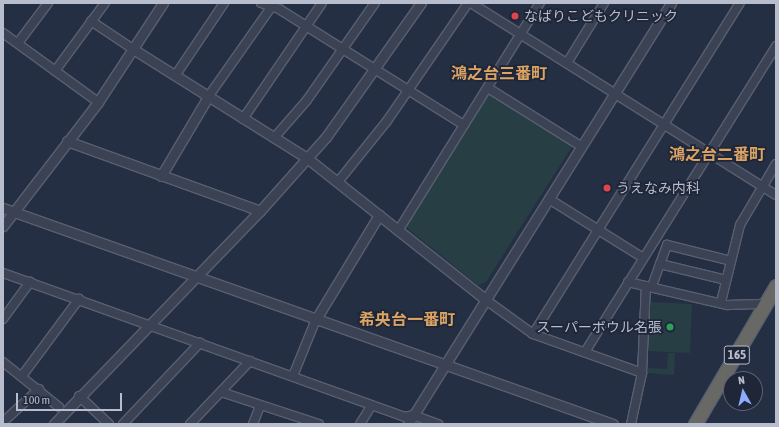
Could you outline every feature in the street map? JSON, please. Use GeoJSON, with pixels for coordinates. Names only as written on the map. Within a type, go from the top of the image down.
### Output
{"type":"FeatureCollection","features":[{"type":"Feature","properties":{"kind":"highway","name":"165"},"geometry":{"type":"LineString","coordinates":[[695,424],[776,286]]}},
{"type":"Feature","properties":{"kind":"street"},"geometry":{"type":"LineString","coordinates":[[18,43],[48,3]]}},
{"type":"Feature","properties":{"kind":"street"},"geometry":{"type":"LineString","coordinates":[[55,71],[105,3]]}},
{"type":"Feature","properties":{"kind":"street"},"geometry":{"type":"LineString","coordinates":[[3,226],[98,102],[162,3]]}},
{"type":"Feature","properties":{"kind":"street"},"geometry":{"type":"LineString","coordinates":[[175,76],[224,3]]}},
{"type":"Feature","properties":{"kind":"street"},"geometry":{"type":"LineString","coordinates":[[261,3],[272,6],[306,26],[464,125]]}},
{"type":"Feature","properties":{"kind":"street"},"geometry":{"type":"LineString","coordinates":[[243,119],[322,3]]}},
{"type":"Feature","properties":{"kind":"street"},"geometry":{"type":"LineString","coordinates":[[274,138],[343,49],[375,3]]}},
{"type":"Feature","properties":{"kind":"street"},"geometry":{"type":"LineString","coordinates":[[54,424],[79,396],[260,211],[307,158],[376,70],[421,3]]}},
{"type":"Feature","properties":{"kind":"street"},"geometry":{"type":"LineString","coordinates":[[338,182],[407,90],[468,3]]}},
{"type":"Feature","properties":{"kind":"street"},"geometry":{"type":"LineString","coordinates":[[472,3],[776,195]]}},
{"type":"Feature","properties":{"kind":"street"},"geometry":{"type":"LineString","coordinates":[[398,231],[540,3]]}},
{"type":"Feature","properties":{"kind":"street"},"geometry":{"type":"LineString","coordinates":[[567,63],[604,3]]}},
{"type":"Feature","properties":{"kind":"street"},"geometry":{"type":"LineString","coordinates":[[408,424],[671,3]]}},
{"type":"Feature","properties":{"kind":"street"},"geometry":{"type":"LineString","coordinates":[[532,334],[740,3]]}},
{"type":"Feature","properties":{"kind":"street"},"geometry":{"type":"LineString","coordinates":[[161,176],[208,97],[272,6]]}},
{"type":"Feature","properties":{"kind":"street"},"geometry":{"type":"LineString","coordinates":[[91,21],[208,97],[307,158],[486,300],[532,334],[642,373]]}},
{"type":"Feature","properties":{"kind":"street"},"geometry":{"type":"LineString","coordinates":[[3,33],[98,102]]}},
{"type":"Feature","properties":{"kind":"street"},"geometry":{"type":"LineString","coordinates":[[585,352],[776,46]]}},
{"type":"Feature","properties":{"kind":"street"},"geometry":{"type":"LineString","coordinates":[[488,88],[582,147]]}},
{"type":"Feature","properties":{"kind":"street"},"geometry":{"type":"LineString","coordinates":[[67,141],[260,211]]}},
{"type":"Feature","properties":{"kind":"street"},"geometry":{"type":"LineString","coordinates":[[720,302],[740,225],[776,164]]}},
{"type":"Feature","properties":{"kind":"street"},"geometry":{"type":"LineString","coordinates":[[549,199],[643,258]]}},
{"type":"Feature","properties":{"kind":"street"},"geometry":{"type":"LineString","coordinates":[[3,208],[316,319],[446,363],[612,424]]}},
{"type":"Feature","properties":{"kind":"street"},"geometry":{"type":"LineString","coordinates":[[293,376],[316,319],[379,215]]}},
{"type":"Feature","properties":{"kind":"street"},"geometry":{"type":"LineString","coordinates":[[632,424],[642,373],[649,286],[660,264],[667,244],[731,261]]}},
{"type":"Feature","properties":{"kind":"street"},"geometry":{"type":"LineString","coordinates":[[660,264],[726,280]]}},
{"type":"Feature","properties":{"kind":"street"},"geometry":{"type":"LineString","coordinates":[[3,273],[406,417],[413,415],[438,424]]}},
{"type":"Feature","properties":{"kind":"street"},"geometry":{"type":"LineString","coordinates":[[3,319],[30,282]]}},
{"type":"Feature","properties":{"kind":"street"},"geometry":{"type":"LineString","coordinates":[[628,282],[720,302],[765,304]]}},
{"type":"Feature","properties":{"kind":"street"},"geometry":{"type":"LineString","coordinates":[[22,376],[79,299]]}},
{"type":"Feature","properties":{"kind":"street"},"geometry":{"type":"LineString","coordinates":[[123,424],[200,343]]}},
{"type":"Feature","properties":{"kind":"street"},"geometry":{"type":"LineString","coordinates":[[190,424],[250,361]]}},
{"type":"Feature","properties":{"kind":"street"},"geometry":{"type":"LineString","coordinates":[[3,362],[60,407]]}},
{"type":"Feature","properties":{"kind":"street"},"geometry":{"type":"LineString","coordinates":[[3,422],[39,389]]}},
{"type":"Feature","properties":{"kind":"street"},"geometry":{"type":"LineString","coordinates":[[221,392],[260,406],[319,424]]}},
{"type":"Feature","properties":{"kind":"street"},"geometry":{"type":"LineString","coordinates":[[79,396],[109,424]]}},
{"type":"Feature","properties":{"kind":"street"},"geometry":{"type":"LineString","coordinates":[[360,424],[372,404]]}},
{"type":"Feature","properties":{"kind":"street"},"geometry":{"type":"LineString","coordinates":[[253,424],[260,406]]}},
{"type":"Feature","properties":{"kind":"green space"},"geometry":{"type":"Polygon","coordinates":[[[492,95],[573,145],[486,282],[478,285],[408,229],[407,224],[487,96],[492,95]]]}},
{"type":"Feature","properties":{"kind":"green space","name":"スーパーボウル名張"},"geometry":{"type":"Polygon","coordinates":[[[651,302],[692,304],[690,353],[648,351],[651,302]]]}},
{"type":"Feature","properties":{"kind":"green space"},"geometry":{"type":"Polygon","coordinates":[[[668,353],[675,353],[674,375],[648,373],[648,368],[667,369],[668,353]]]}},
{"type":"Feature","properties":{"kind":"place","name":"なばりこどもクリニック"},"geometry":{"type":"Point","coordinates":[515,16]}},
{"type":"Feature","properties":{"kind":"place","name":"うえなみ内科"},"geometry":{"type":"Point","coordinates":[607,188]}},
{"type":"Feature","properties":{"kind":"place","name":"スーパーボウル名張"},"geometry":{"type":"Point","coordinates":[670,327]}},
{"type":"Feature","properties":{"kind":"district","name":"鴻之台三番町"},"geometry":{"type":"Point","coordinates":[499,73]}},
{"type":"Feature","properties":{"kind":"district","name":"鴻之台二番町"},"geometry":{"type":"Point","coordinates":[717,154]}},
{"type":"Feature","properties":{"kind":"district","name":"希央台一番町"},"geometry":{"type":"Point","coordinates":[407,319]}}]}
